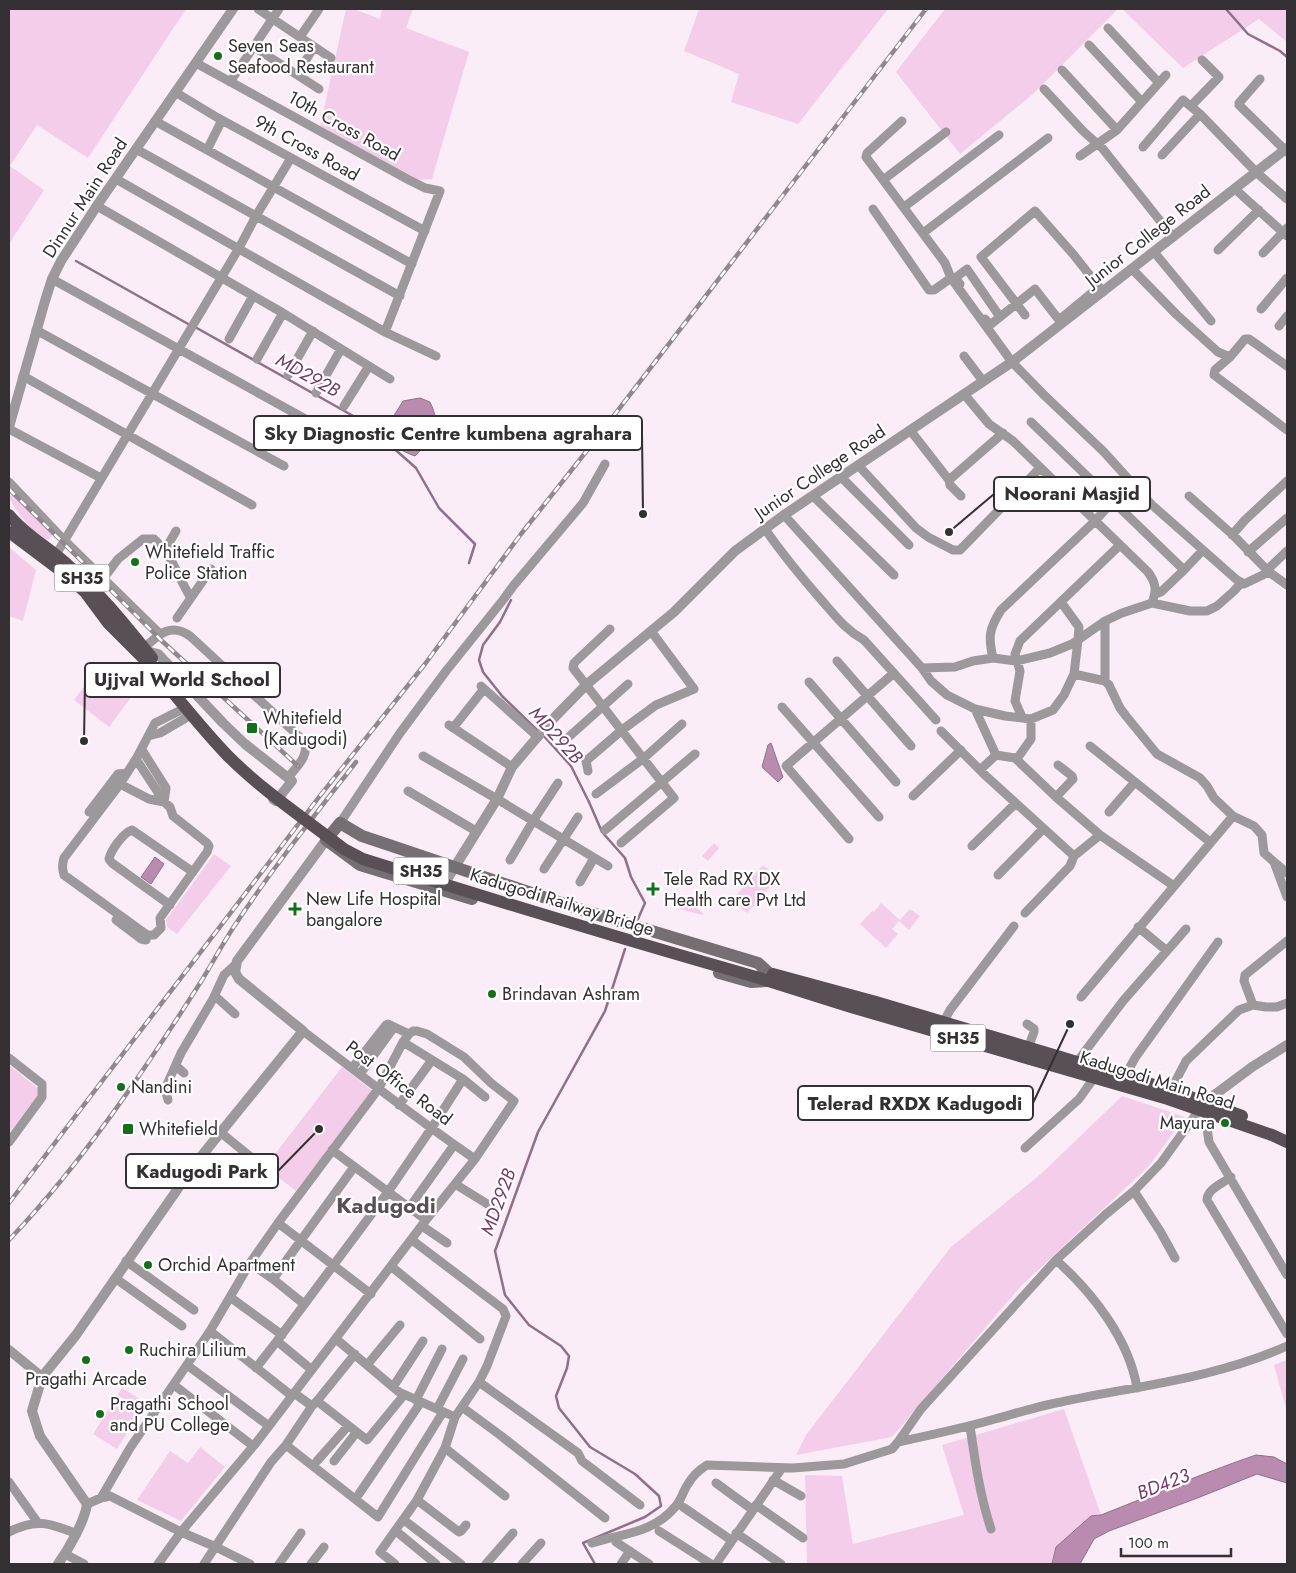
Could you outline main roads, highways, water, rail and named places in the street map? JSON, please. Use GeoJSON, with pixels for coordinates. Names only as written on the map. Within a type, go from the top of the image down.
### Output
{"type":"FeatureCollection","features":[{"type":"Feature","properties":{"kind":"main road","name":"SH35"},"geometry":{"type":"LineString","coordinates":[[9,514],[85,592],[108,623],[146,655]]}},
{"type":"Feature","properties":{"kind":"main road","name":"SH35"},"geometry":{"type":"LineString","coordinates":[[9,532],[53,559],[89,585],[146,655]]}},
{"type":"Feature","properties":{"kind":"main road","name":"Kadugodi Railway Bridge"},"geometry":{"type":"LineString","coordinates":[[146,655],[210,737],[228,756],[262,787],[353,854],[363,859],[478,895],[762,975]]}},
{"type":"Feature","properties":{"kind":"main road"},"geometry":{"type":"LineString","coordinates":[[340,823],[362,836],[378,842],[455,866],[582,910],[758,963],[762,975],[751,982],[620,941],[440,890],[360,865],[326,840],[340,823]]}},
{"type":"Feature","properties":{"kind":"main road","name":"Kadugodi Main Road"},"geometry":{"type":"LineString","coordinates":[[762,975],[941,1027],[1094,1078],[1204,1109],[1287,1142]]}},
{"type":"Feature","properties":{"kind":"main road","name":"SH35"},"geometry":{"type":"LineString","coordinates":[[941,1027],[1028,1048],[1171,1090],[1204,1109],[1287,1134]]}},
{"type":"Feature","properties":{"kind":"waterway"},"geometry":{"type":"LineString","coordinates":[[1226,9],[1248,34],[1280,51],[1287,57]]}},
{"type":"Feature","properties":{"kind":"waterway","name":"MD292B"},"geometry":{"type":"LineString","coordinates":[[76,261],[190,325]]}},
{"type":"Feature","properties":{"kind":"waterway","name":"MD292B"},"geometry":{"type":"LineString","coordinates":[[195,327],[364,422],[416,468],[439,508],[475,544],[469,563]]}},
{"type":"Feature","properties":{"kind":"waterway","name":"MD292B"},"geometry":{"type":"LineString","coordinates":[[511,600],[500,622],[483,645],[479,660],[483,672],[502,696],[539,732]]}},
{"type":"Feature","properties":{"kind":"waterway","name":"MD292B"},"geometry":{"type":"LineString","coordinates":[[543,735],[571,766],[602,832],[625,858],[631,877],[645,903],[638,919]]}},
{"type":"Feature","properties":{"kind":"waterway","name":"MD292B"},"geometry":{"type":"LineString","coordinates":[[595,1564],[583,1543],[645,1517],[661,1506],[659,1496],[635,1474],[590,1447],[559,1408],[556,1396],[567,1368],[569,1356],[561,1346],[529,1325],[505,1295],[495,1251],[538,1132],[605,1011],[625,949]]}},
{"type":"Feature","properties":{"kind":"railway"},"geometry":{"type":"LineString","coordinates":[[9,1203],[319,797],[425,664],[521,534],[926,9]]}},
{"type":"Feature","properties":{"kind":"railway"},"geometry":{"type":"LineString","coordinates":[[9,489],[162,641],[298,766]]}},
{"type":"Feature","properties":{"kind":"railway"},"geometry":{"type":"LineString","coordinates":[[9,1240],[62,1179],[112,1115],[180,1014],[249,904],[356,762]]}},
{"type":"Feature","properties":{"kind":"place","name":"Seven Seas Seafood Restaurant"},"geometry":{"type":"Point","coordinates":[218,56]}},
{"type":"Feature","properties":{"kind":"place","name":"Sky Diagnostic Centre kumbena agrahara"},"geometry":{"type":"Point","coordinates":[643,514]}},
{"type":"Feature","properties":{"kind":"place","name":"Noorani Masjid"},"geometry":{"type":"Point","coordinates":[949,532]}},
{"type":"Feature","properties":{"kind":"place","name":"Whitefield Traffic Police Station"},"geometry":{"type":"Point","coordinates":[135,562]}},
{"type":"Feature","properties":{"kind":"place","name":"Whitefield (Kadugodi)"},"geometry":{"type":"Point","coordinates":[252,728]}},
{"type":"Feature","properties":{"kind":"place","name":"Ujjval World School"},"geometry":{"type":"Point","coordinates":[84,741]}},
{"type":"Feature","properties":{"kind":"place","name":"Tele Rad RX DX Health care Pvt Ltd"},"geometry":{"type":"Point","coordinates":[653,889]}},
{"type":"Feature","properties":{"kind":"place","name":"New Life Hospital bangalore"},"geometry":{"type":"Point","coordinates":[295,909]}},
{"type":"Feature","properties":{"kind":"place","name":"Brindavan Ashram"},"geometry":{"type":"Point","coordinates":[492,994]}},
{"type":"Feature","properties":{"kind":"place","name":"Telerad RXDX Kadugodi"},"geometry":{"type":"Point","coordinates":[1070,1024]}},
{"type":"Feature","properties":{"kind":"place","name":"Nandini"},"geometry":{"type":"Point","coordinates":[121,1087]}},
{"type":"Feature","properties":{"kind":"place","name":"Mayura"},"geometry":{"type":"Point","coordinates":[1225,1123]}},
{"type":"Feature","properties":{"kind":"place","name":"Whitefield"},"geometry":{"type":"Point","coordinates":[128,1129]}},
{"type":"Feature","properties":{"kind":"place","name":"Kadugodi Park"},"geometry":{"type":"Point","coordinates":[319,1129]}},
{"type":"Feature","properties":{"kind":"place","name":"Orchid Apartment"},"geometry":{"type":"Point","coordinates":[148,1265]}},
{"type":"Feature","properties":{"kind":"place","name":"Ruchira Lilium"},"geometry":{"type":"Point","coordinates":[129,1350]}},
{"type":"Feature","properties":{"kind":"place","name":"Pragathi Arcade"},"geometry":{"type":"Point","coordinates":[86,1360]}},
{"type":"Feature","properties":{"kind":"place","name":"Pragathi School and PU College"},"geometry":{"type":"Point","coordinates":[100,1414]}},
{"type":"Feature","properties":{"kind":"district","name":"Kadugodi"},"geometry":{"type":"Point","coordinates":[386,1205]}},
{"type":"Feature","properties":{"kind":"water label","name":"BD423"},"geometry":{"type":"Point","coordinates":[1163,1484]}}]}
